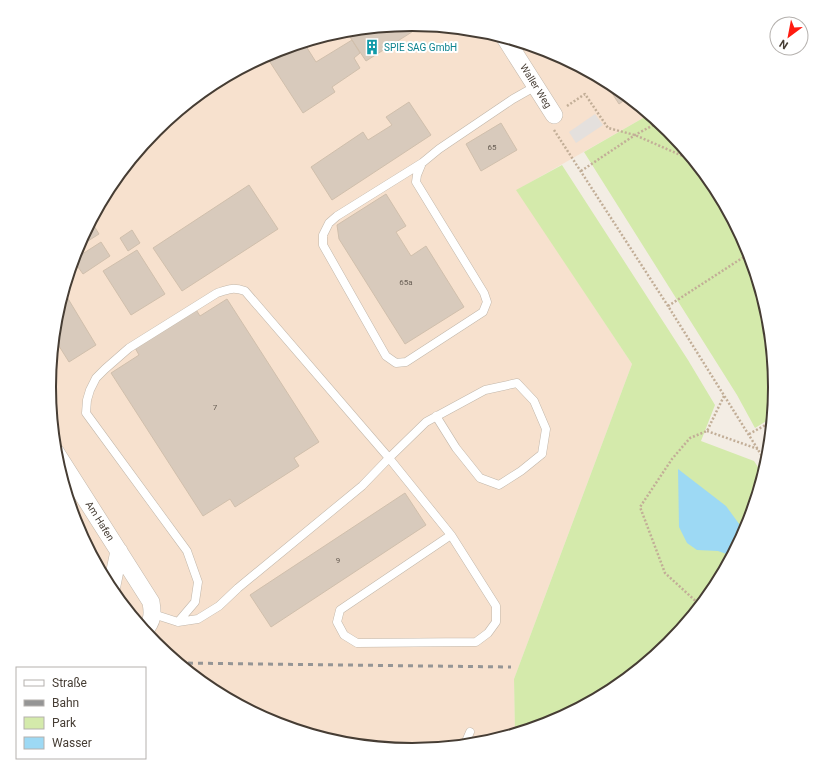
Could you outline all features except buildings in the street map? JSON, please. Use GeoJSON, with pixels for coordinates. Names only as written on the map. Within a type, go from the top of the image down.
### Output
{"type":"FeatureCollection","features":[{"type":"Feature","properties":{"kind":"street","name":"Waller Weg"},"geometry":{"type":"LineString","coordinates":[[509,44],[554,115]]}},
{"type":"Feature","properties":{"kind":"street","name":"Am Hafen"},"geometry":{"type":"LineString","coordinates":[[65,467],[151,602],[153,614]]}},
{"type":"Feature","properties":{"kind":"street","name":"Am Hafen"},"geometry":{"type":"LineString","coordinates":[[113,581],[119,551]]}},
{"type":"Feature","properties":{"kind":"street"},"geometry":{"type":"LineString","coordinates":[[147,627],[153,614]]}},
{"type":"Feature","properties":{"kind":"lane"},"geometry":{"type":"LineString","coordinates":[[422,163],[416,182],[484,292],[487,302],[483,312],[406,362],[396,363],[386,356],[323,245],[323,235],[329,223],[337,216],[422,163],[445,145],[513,99],[536,86]]}},
{"type":"Feature","properties":{"kind":"lane"},"geometry":{"type":"LineString","coordinates":[[178,622],[195,602],[198,582],[187,551],[86,413],[87,400],[96,378],[104,369],[129,348],[217,293],[226,290],[235,288],[245,291],[389,458],[451,535],[496,606],[496,622],[488,633],[476,642],[357,643],[344,635],[337,622],[340,610],[451,535]]}},
{"type":"Feature","properties":{"kind":"lane"},"geometry":{"type":"LineString","coordinates":[[153,614],[178,622],[198,619],[219,606],[238,588],[362,486],[426,422],[436,416],[485,390],[517,383],[534,401],[546,429],[542,454],[499,485],[480,478],[456,448],[436,416]]}},
{"type":"Feature","properties":{"kind":"lane"},"geometry":{"type":"LineString","coordinates":[[467,740],[470,732]]}},
{"type":"Feature","properties":{"kind":"path"},"geometry":{"type":"LineString","coordinates":[[685,157],[635,135],[608,128],[584,94],[554,115],[554,130],[762,455]]}},
{"type":"Feature","properties":{"kind":"path"},"geometry":{"type":"LineString","coordinates":[[581,171],[635,135],[654,125]]}},
{"type":"Feature","properties":{"kind":"path"},"geometry":{"type":"LineString","coordinates":[[668,306],[744,257]]}},
{"type":"Feature","properties":{"kind":"path"},"geometry":{"type":"LineString","coordinates":[[707,431],[724,395]]}},
{"type":"Feature","properties":{"kind":"path"},"geometry":{"type":"LineString","coordinates":[[749,434],[767,424]]}},
{"type":"Feature","properties":{"kind":"path"},"geometry":{"type":"LineString","coordinates":[[697,602],[665,573],[640,507],[672,459],[690,438],[707,431],[758,449]]}},
{"type":"Feature","properties":{"kind":"shaded area"},"geometry":{"type":"Polygon","coordinates":[[[389,32],[436,32],[482,38],[527,50],[570,68],[611,91],[645,117],[517,190],[632,364],[514,679],[515,729],[459,741],[412,744],[366,741],[320,732],[276,717],[214,684],[177,656],[144,623],[116,586],[104,566],[83,524],[75,502],[68,480],[59,434],[56,388],[57,364],[59,341],[68,295],[83,251],[93,230],[116,189],[130,170],[144,152],[177,119],[214,91],[234,79],[276,58],[298,50],[343,38],[389,32]]]}},
{"type":"Feature","properties":{"kind":"shaded area"},"geometry":{"type":"Polygon","coordinates":[[[595,114],[603,125],[576,143],[569,132],[595,114]]]}},
{"type":"Feature","properties":{"kind":"green space"},"geometry":{"type":"Polygon","coordinates":[[[645,117],[681,152],[709,189],[742,251],[757,295],[766,341],[768,364],[769,388],[767,421],[755,428],[737,395],[584,152],[645,117]]]}},
{"type":"Feature","properties":{"kind":"green space"},"geometry":{"type":"Polygon","coordinates":[[[562,165],[688,360],[715,405],[701,441],[754,461],[759,469],[750,502],[732,545],[709,586],[681,623],[648,656],[611,684],[549,717],[515,729],[514,679],[632,364],[516,190],[562,165]]]}},
{"type":"Feature","properties":{"kind":"water"},"geometry":{"type":"Polygon","coordinates":[[[678,469],[726,506],[741,526],[727,554],[718,551],[697,550],[687,543],[679,527],[678,469]]]}},
{"type":"Feature","properties":{"kind":"railway"},"geometry":{"type":"LineString","coordinates":[[186,663],[511,667]]}},
{"type":"Feature","properties":{"kind":"place","name":"SPIE SAG GmbH"},"geometry":{"type":"Point","coordinates":[372,47]}}]}
